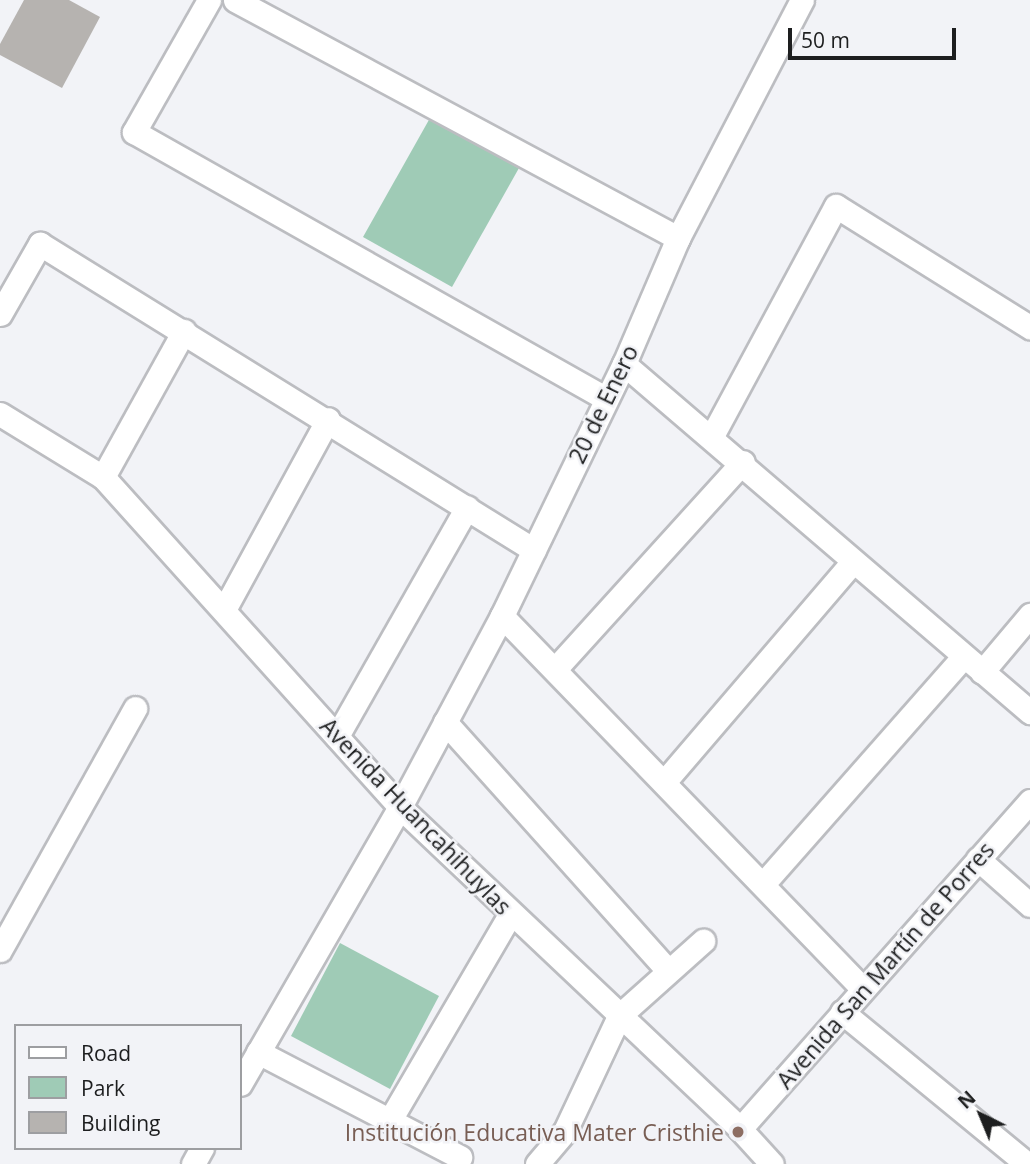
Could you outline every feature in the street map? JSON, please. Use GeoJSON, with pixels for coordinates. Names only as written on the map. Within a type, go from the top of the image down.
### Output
{"type":"FeatureCollection","features":[{"type":"Feature","properties":{"kind":"street"},"geometry":{"type":"LineString","coordinates":[[209,0],[134,132],[605,398]]}},
{"type":"Feature","properties":{"kind":"street"},"geometry":{"type":"LineString","coordinates":[[234,0],[678,238]]}},
{"type":"Feature","properties":{"kind":"street","name":"20 de Enero"},"geometry":{"type":"LineString","coordinates":[[242,1080],[400,807],[502,616],[605,398],[624,364],[678,238],[802,0]]}},
{"type":"Feature","properties":{"kind":"street"},"geometry":{"type":"LineString","coordinates":[[712,436],[836,206],[1030,327]]}},
{"type":"Feature","properties":{"kind":"street"},"geometry":{"type":"LineString","coordinates":[[0,314],[40,244],[328,419],[534,550]]}},
{"type":"Feature","properties":{"kind":"street"},"geometry":{"type":"LineString","coordinates":[[103,477],[184,331]]}},
{"type":"Feature","properties":{"kind":"street"},"geometry":{"type":"LineString","coordinates":[[624,364],[743,462],[853,562],[1030,712]]}},
{"type":"Feature","properties":{"kind":"street","name":"Avenida Huancahihuylas"},"geometry":{"type":"LineString","coordinates":[[0,414],[103,477],[225,608],[400,807],[510,915],[740,1129],[772,1164]]}},
{"type":"Feature","properties":{"kind":"street"},"geometry":{"type":"LineString","coordinates":[[225,608],[328,419]]}},
{"type":"Feature","properties":{"kind":"street"},"geometry":{"type":"LineString","coordinates":[[556,668],[743,462]]}},
{"type":"Feature","properties":{"kind":"street"},"geometry":{"type":"LineString","coordinates":[[337,736],[467,507]]}},
{"type":"Feature","properties":{"kind":"street"},"geometry":{"type":"LineString","coordinates":[[666,781],[853,562]]}},
{"type":"Feature","properties":{"kind":"street"},"geometry":{"type":"LineString","coordinates":[[982,672],[1030,615]]}},
{"type":"Feature","properties":{"kind":"street"},"geometry":{"type":"LineString","coordinates":[[502,616],[666,781],[863,989]]}},
{"type":"Feature","properties":{"kind":"street"},"geometry":{"type":"LineString","coordinates":[[763,884],[963,657]]}},
{"type":"Feature","properties":{"kind":"street"},"geometry":{"type":"LineString","coordinates":[[0,950],[135,708]]}},
{"type":"Feature","properties":{"kind":"street"},"geometry":{"type":"LineString","coordinates":[[445,722],[667,969]]}},
{"type":"Feature","properties":{"kind":"street","name":"Avenida San Martín de Porres"},"geometry":{"type":"LineString","coordinates":[[740,1129],[1030,801]]}},
{"type":"Feature","properties":{"kind":"street"},"geometry":{"type":"LineString","coordinates":[[978,859],[1030,905]]}},
{"type":"Feature","properties":{"kind":"street"},"geometry":{"type":"LineString","coordinates":[[390,1120],[510,915]]}},
{"type":"Feature","properties":{"kind":"street"},"geometry":{"type":"LineString","coordinates":[[537,1164],[565,1131],[619,1016],[667,969],[703,941]]}},
{"type":"Feature","properties":{"kind":"street"},"geometry":{"type":"LineString","coordinates":[[842,1012],[1027,1164]]}},
{"type":"Feature","properties":{"kind":"street"},"geometry":{"type":"LineString","coordinates":[[258,1052],[460,1157]]}},
{"type":"Feature","properties":{"kind":"green space"},"geometry":{"type":"Polygon","coordinates":[[[430,118],[519,168],[452,287],[363,237],[430,118]]]}},
{"type":"Feature","properties":{"kind":"green space"},"geometry":{"type":"Polygon","coordinates":[[[340,943],[439,996],[390,1089],[291,1036],[340,943]]]}},
{"type":"Feature","properties":{"kind":"building"},"geometry":{"type":"Polygon","coordinates":[[[24,0],[69,0],[100,17],[62,88],[0,55],[0,44],[24,0]]]}},
{"type":"Feature","properties":{"kind":"place","name":"Institución Educativa Mater Cristhie"},"geometry":{"type":"Point","coordinates":[738,1132]}}]}
